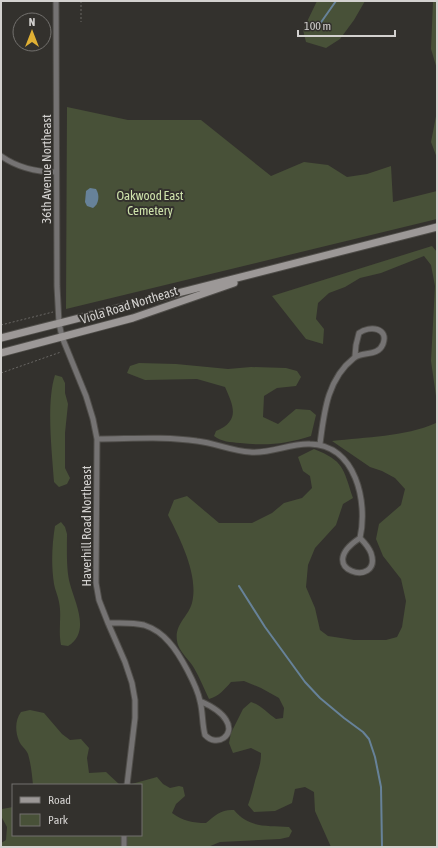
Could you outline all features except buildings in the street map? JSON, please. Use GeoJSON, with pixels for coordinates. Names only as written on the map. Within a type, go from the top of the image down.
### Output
{"type":"FeatureCollection","features":[{"type":"Feature","properties":{"kind":"main road","name":"Viola Road Northeast"},"geometry":{"type":"LineString","coordinates":[[1,338],[262,273],[437,227]]}},
{"type":"Feature","properties":{"kind":"main road","name":"Viola Road Northeast"},"geometry":{"type":"LineString","coordinates":[[1,353],[133,318],[262,273]]}},
{"type":"Feature","properties":{"kind":"street","name":"36th Avenue Northeast"},"geometry":{"type":"LineString","coordinates":[[56,1],[58,310],[62,338]]}},
{"type":"Feature","properties":{"kind":"street"},"geometry":{"type":"LineString","coordinates":[[1,156],[28,169],[40,172],[56,172]]}},
{"type":"Feature","properties":{"kind":"street"},"geometry":{"type":"LineString","coordinates":[[320,444],[324,410],[328,394],[334,380],[355,356],[373,353],[379,350],[383,345],[383,335],[374,328],[368,328],[359,332],[355,356]]}},
{"type":"Feature","properties":{"kind":"street","name":"Haverhill Road Northeast"},"geometry":{"type":"LineString","coordinates":[[62,338],[86,396],[97,439],[96,583],[108,623],[125,662],[132,683],[135,700],[135,718],[127,784]]}},
{"type":"Feature","properties":{"kind":"street"},"geometry":{"type":"LineString","coordinates":[[97,439],[175,438],[198,441],[233,450],[251,452],[266,452],[308,444],[320,444],[342,457],[351,468],[357,483],[363,514],[360,538],[371,553],[371,567],[368,571],[363,573],[350,571],[342,561],[343,554],[347,548],[360,538]]}},
{"type":"Feature","properties":{"kind":"street"},"geometry":{"type":"LineString","coordinates":[[108,623],[134,623],[146,626],[157,631],[169,642],[185,666],[196,688],[200,701],[205,735],[213,740],[222,740],[226,737],[228,732],[229,727],[227,721],[222,715],[200,701]]}},
{"type":"Feature","properties":{"kind":"street"},"geometry":{"type":"LineString","coordinates":[[124,836],[124,847]]}},
{"type":"Feature","properties":{"kind":"path"},"geometry":{"type":"LineString","coordinates":[[81,1],[81,22]]}},
{"type":"Feature","properties":{"kind":"path"},"geometry":{"type":"LineString","coordinates":[[1,325],[58,310]]}},
{"type":"Feature","properties":{"kind":"path"},"geometry":{"type":"LineString","coordinates":[[1,373],[68,350]]}},
{"type":"Feature","properties":{"kind":"green space"},"geometry":{"type":"Polygon","coordinates":[[[317,1],[365,1],[354,20],[340,39],[326,48],[306,42],[303,30],[317,1]]]}},
{"type":"Feature","properties":{"kind":"green space"},"geometry":{"type":"Polygon","coordinates":[[[433,1],[437,1],[437,69],[431,49],[433,1]]]}},
{"type":"Feature","properties":{"kind":"green space","name":"Oakwood East Cemetery"},"geometry":{"type":"Polygon","coordinates":[[[67,107],[128,120],[201,120],[271,176],[304,162],[328,165],[347,177],[367,174],[391,166],[393,202],[437,191],[437,219],[66,309],[67,107]]]}},
{"type":"Feature","properties":{"kind":"green space"},"geometry":{"type":"Polygon","coordinates":[[[437,111],[437,158],[431,142],[437,111]]]}},
{"type":"Feature","properties":{"kind":"green space"},"geometry":{"type":"Polygon","coordinates":[[[432,246],[437,252],[437,403],[431,361],[435,286],[431,265],[424,256],[381,273],[360,278],[345,287],[329,293],[318,303],[316,319],[324,329],[323,344],[306,339],[272,296],[432,246]]]}},
{"type":"Feature","properties":{"kind":"green space"},"geometry":{"type":"Polygon","coordinates":[[[139,363],[176,364],[228,369],[251,367],[286,368],[297,371],[301,377],[296,386],[277,388],[264,396],[263,417],[278,424],[296,409],[310,410],[316,415],[311,436],[285,443],[268,444],[250,444],[220,439],[214,436],[216,431],[229,423],[233,413],[231,401],[225,387],[197,379],[145,380],[127,373],[130,366],[139,363]]]}},
{"type":"Feature","properties":{"kind":"green space"},"geometry":{"type":"Polygon","coordinates":[[[55,375],[62,377],[65,383],[65,393],[68,404],[65,433],[65,468],[70,478],[67,484],[59,487],[54,482],[50,428],[52,386],[55,375]]]}},
{"type":"Feature","properties":{"kind":"green space"},"geometry":{"type":"Polygon","coordinates":[[[437,418],[437,847],[331,847],[315,811],[314,792],[305,787],[295,789],[292,803],[275,811],[254,812],[248,805],[259,767],[261,753],[251,748],[233,753],[229,743],[231,733],[243,709],[251,702],[261,707],[276,719],[283,718],[284,708],[279,698],[244,681],[231,682],[219,694],[209,699],[194,668],[178,645],[177,632],[192,603],[193,581],[191,569],[183,546],[168,515],[174,500],[187,496],[219,523],[252,523],[272,513],[284,503],[302,498],[312,488],[310,476],[303,471],[298,457],[314,449],[324,453],[337,462],[341,467],[347,479],[353,498],[343,504],[336,525],[315,548],[308,565],[306,587],[315,608],[320,630],[328,636],[354,640],[386,640],[397,637],[402,627],[406,601],[401,579],[383,556],[376,539],[379,524],[401,505],[405,489],[395,478],[370,467],[332,441],[398,434],[424,428],[436,423],[437,418]]]}},
{"type":"Feature","properties":{"kind":"green space"},"geometry":{"type":"Polygon","coordinates":[[[61,522],[65,527],[67,534],[68,572],[80,617],[79,633],[75,640],[68,646],[61,645],[60,607],[52,569],[55,526],[61,522]]]}},
{"type":"Feature","properties":{"kind":"green space"},"geometry":{"type":"Polygon","coordinates":[[[30,710],[44,713],[62,734],[70,740],[81,739],[89,748],[87,758],[89,773],[106,772],[119,784],[33,784],[28,754],[19,741],[16,730],[18,718],[21,712],[30,710]]]}},
{"type":"Feature","properties":{"kind":"green space"},"geometry":{"type":"Polygon","coordinates":[[[157,777],[163,784],[170,788],[179,786],[183,787],[185,796],[176,804],[172,813],[184,820],[206,823],[219,813],[226,810],[234,810],[240,816],[253,823],[266,826],[289,827],[292,831],[289,837],[280,839],[220,842],[208,847],[1,847],[1,843],[6,840],[7,827],[1,816],[2,809],[12,807],[12,836],[142,836],[142,784],[132,784],[157,777]]]}},
{"type":"Feature","properties":{"kind":"water"},"geometry":{"type":"Polygon","coordinates":[[[90,188],[96,189],[98,194],[98,202],[93,208],[87,206],[85,202],[86,191],[90,188]]]}},
{"type":"Feature","properties":{"kind":"waterway"},"geometry":{"type":"LineString","coordinates":[[317,28],[336,1]]}},
{"type":"Feature","properties":{"kind":"waterway"},"geometry":{"type":"LineString","coordinates":[[239,586],[265,627],[305,682],[320,698],[363,732],[369,739],[375,757],[381,787],[382,847]]}}]}
